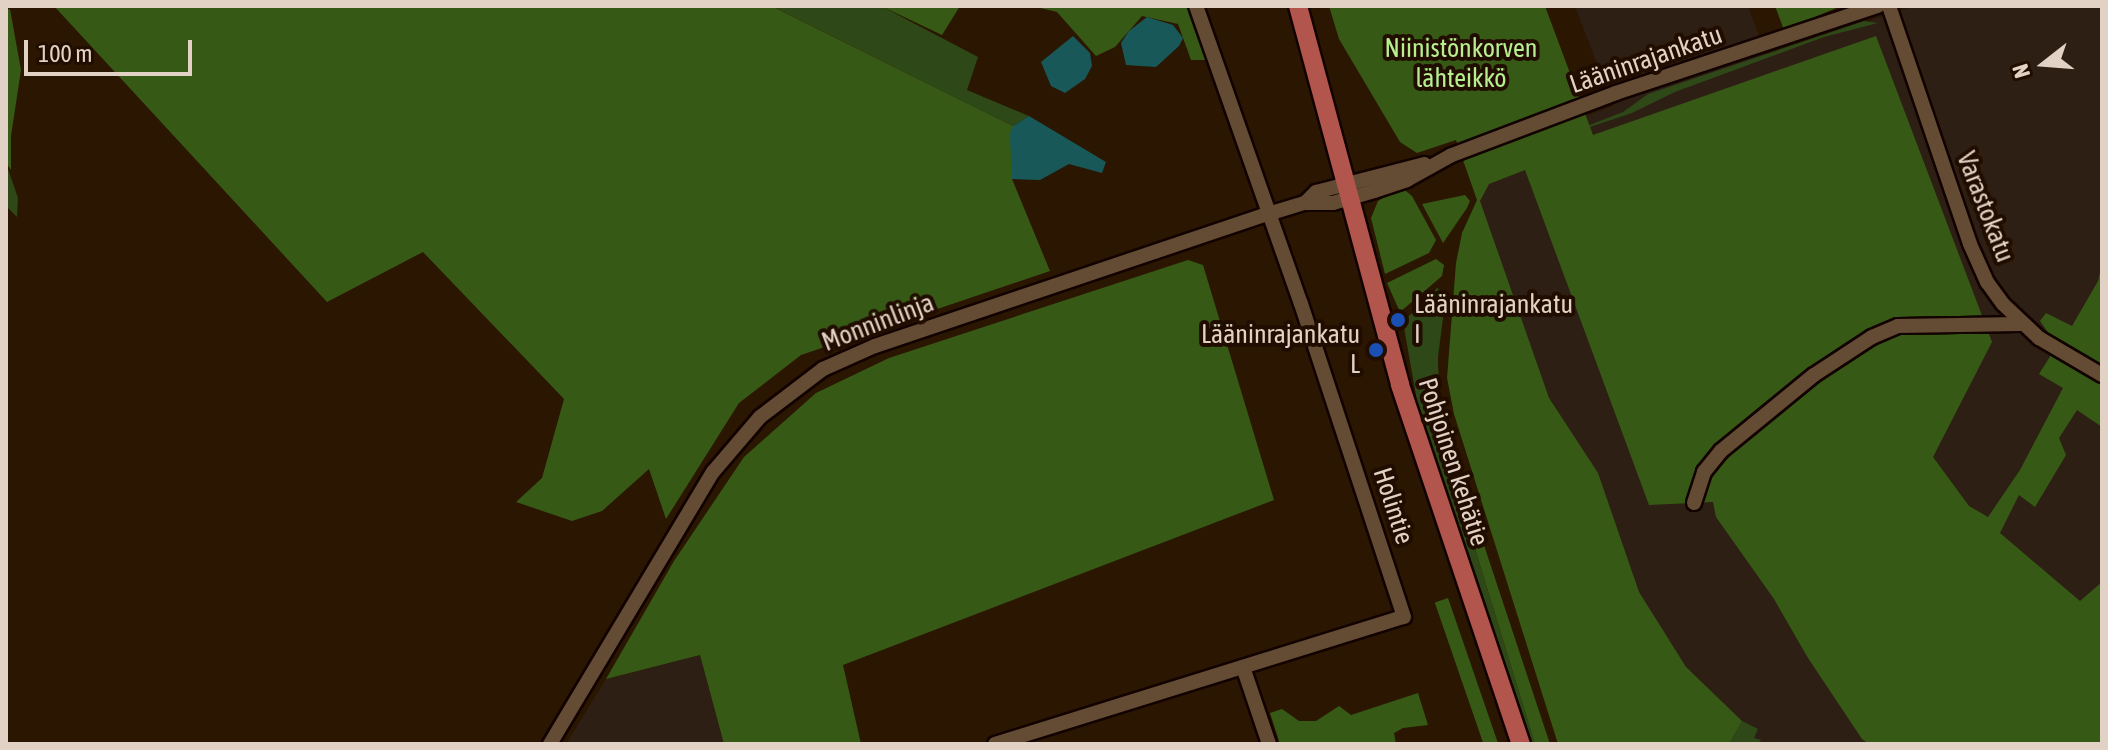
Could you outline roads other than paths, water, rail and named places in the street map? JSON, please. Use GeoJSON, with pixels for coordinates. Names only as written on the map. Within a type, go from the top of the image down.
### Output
{"type":"FeatureCollection","features":[{"type":"Feature","properties":{"kind":"main road","name":"Pohjoinen kehätie"},"geometry":{"type":"LineString","coordinates":[[1298,6],[1346,192],[1419,447],[1521,744]]}},
{"type":"Feature","properties":{"kind":"street","name":"Holintie"},"geometry":{"type":"LineString","coordinates":[[995,744],[1404,617],[1301,304],[1196,6]]}},
{"type":"Feature","properties":{"kind":"street","name":"Lääninrajankatu"},"geometry":{"type":"LineString","coordinates":[[1346,192],[1402,167],[1431,163],[1616,93],[1878,6]]}},
{"type":"Feature","properties":{"kind":"street","name":"Varastokatu"},"geometry":{"type":"LineString","coordinates":[[1889,6],[1978,265],[2003,304],[2021,324],[2102,375]]}},
{"type":"Feature","properties":{"kind":"street","name":"Monninlinja"},"geometry":{"type":"LineString","coordinates":[[550,744],[713,472],[760,417],[800,384],[836,363],[875,346],[1305,203],[1316,192],[1346,192]]}},
{"type":"Feature","properties":{"kind":"street"},"geometry":{"type":"LineString","coordinates":[[1694,503],[1704,472],[1721,451],[1814,375],[1872,337],[1898,326],[2021,324]]}},
{"type":"Feature","properties":{"kind":"street"},"geometry":{"type":"LineString","coordinates":[[1243,667],[1269,744]]}},
{"type":"Feature","properties":{"kind":"water"},"geometry":{"type":"Polygon","coordinates":[[[1147,17],[1173,25],[1183,38],[1179,46],[1156,67],[1126,65],[1121,43],[1129,31],[1147,17]]]}},
{"type":"Feature","properties":{"kind":"water"},"geometry":{"type":"Polygon","coordinates":[[[1073,36],[1090,53],[1092,66],[1085,79],[1065,93],[1051,86],[1041,62],[1073,36]]]}},
{"type":"Feature","properties":{"kind":"water"},"geometry":{"type":"Polygon","coordinates":[[[1029,116],[1106,162],[1102,173],[1069,164],[1040,180],[1012,179],[1010,134],[1013,126],[1029,116]]]}},
{"type":"Feature","properties":{"kind":"place","name":"Lääninrajankatu I"},"geometry":{"type":"Point","coordinates":[1398,320]}},
{"type":"Feature","properties":{"kind":"place","name":"Lääninrajankatu L"},"geometry":{"type":"Point","coordinates":[1376,350]}},
{"type":"Feature","properties":{"kind":"park label","name":"Niinistönkorven lähteikkö"},"geometry":{"type":"Point","coordinates":[1461,64]}}]}
